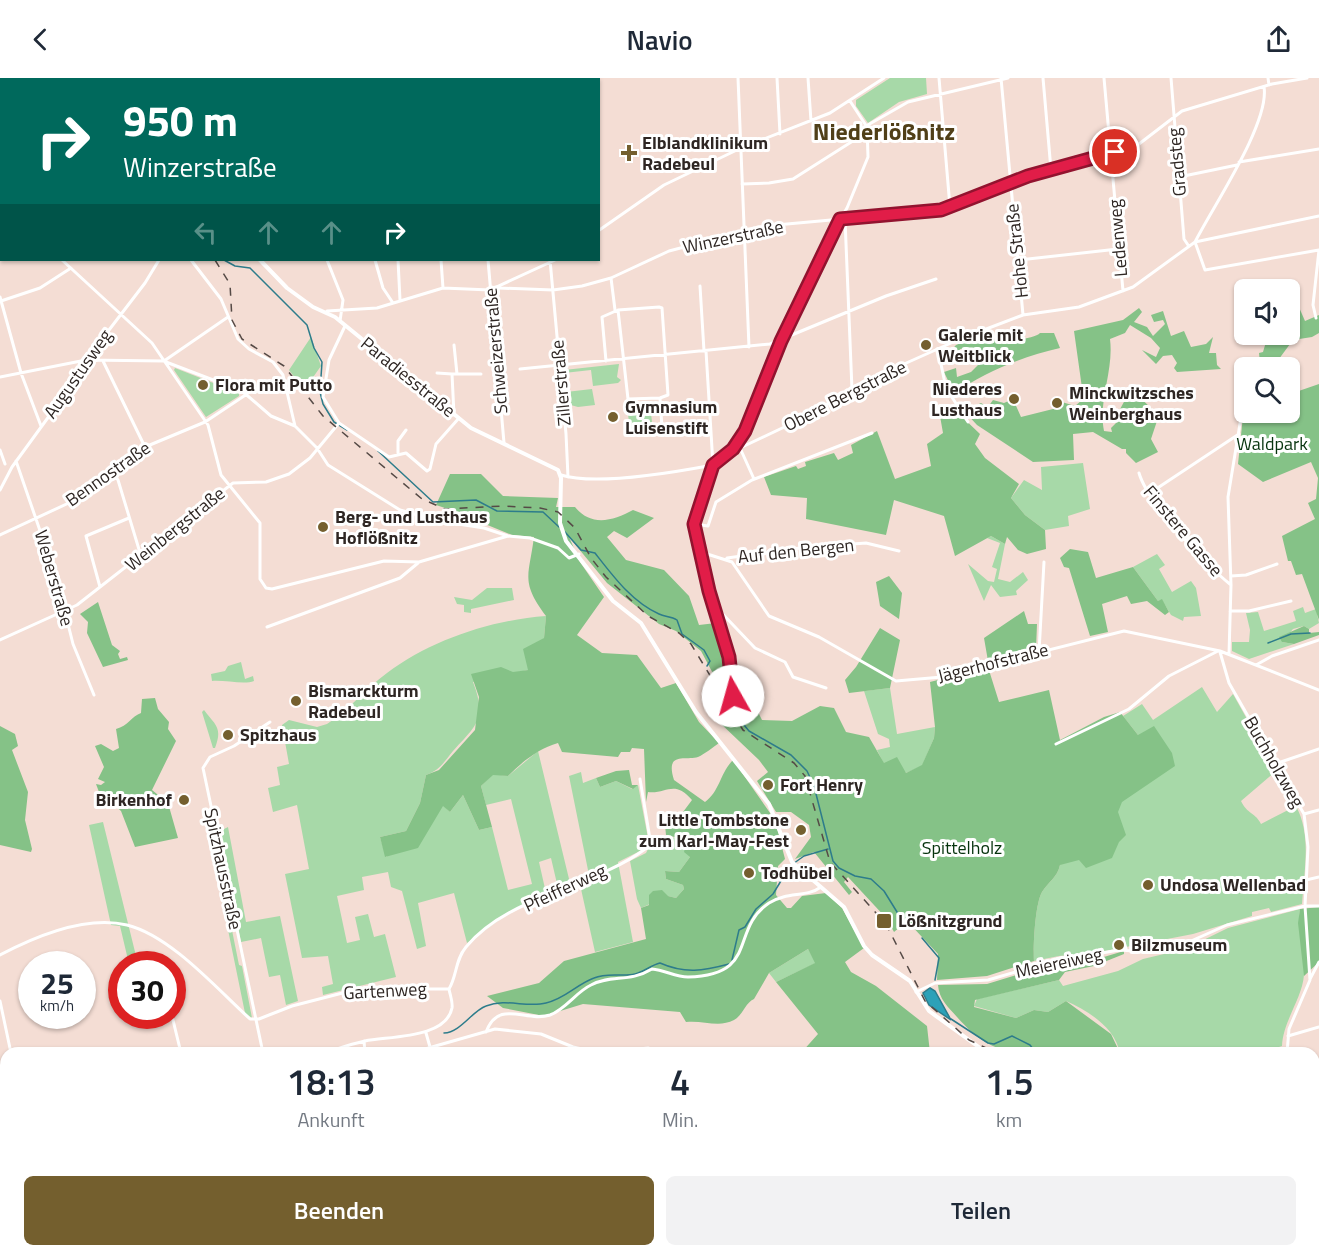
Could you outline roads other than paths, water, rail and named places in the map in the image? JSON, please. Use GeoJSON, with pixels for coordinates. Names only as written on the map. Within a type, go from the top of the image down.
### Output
{"type":"FeatureCollection","features":[{"type":"Feature","properties":{"kind":"street"},"geometry":{"type":"LineString","coordinates":[[738,78],[749,347]]}},
{"type":"Feature","properties":{"kind":"street"},"geometry":{"type":"LineString","coordinates":[[777,78],[780,134]]}},
{"type":"Feature","properties":{"kind":"street"},"geometry":{"type":"LineString","coordinates":[[808,78],[811,121]]}},
{"type":"Feature","properties":{"kind":"street"},"geometry":{"type":"LineString","coordinates":[[600,230],[657,189],[741,148],[811,121],[850,101],[878,79],[884,78]]}},
{"type":"Feature","properties":{"kind":"street"},"geometry":{"type":"LineString","coordinates":[[939,78],[950,207]]}},
{"type":"Feature","properties":{"kind":"street"},"geometry":{"type":"LineString","coordinates":[[866,126],[898,106],[1008,78]]}},
{"type":"Feature","properties":{"kind":"street"},"geometry":{"type":"LineString","coordinates":[[1043,78],[1051,170]]}},
{"type":"Feature","properties":{"kind":"street","name":"Ledenweg"},"geometry":{"type":"LineString","coordinates":[[1104,78],[1123,291]]}},
{"type":"Feature","properties":{"kind":"street","name":"Gradsteg"},"geometry":{"type":"LineString","coordinates":[[1171,78],[1184,239],[1188,245]]}},
{"type":"Feature","properties":{"kind":"street"},"geometry":{"type":"LineString","coordinates":[[1268,78],[1257,122],[1238,163],[1195,242],[1205,270],[1319,249],[1313,304],[1316,318]]}},
{"type":"Feature","properties":{"kind":"street","name":"Winzerstraße"},"geometry":{"type":"LineString","coordinates":[[500,288],[553,290],[582,286],[611,278],[669,250],[765,226],[938,211],[1010,183],[1142,142],[1174,115],[1215,100],[1307,78]]}},
{"type":"Feature","properties":{"kind":"street","name":"Hohe Straße"},"geometry":{"type":"LineString","coordinates":[[1001,79],[1023,315]]}},
{"type":"Feature","properties":{"kind":"street"},"geometry":{"type":"LineString","coordinates":[[713,465],[738,447],[755,412],[781,341],[843,219],[868,157],[866,126],[850,101]]}},
{"type":"Feature","properties":{"kind":"street"},"geometry":{"type":"LineString","coordinates":[[742,184],[769,183],[793,178],[867,132]]}},
{"type":"Feature","properties":{"kind":"street"},"geometry":{"type":"LineString","coordinates":[[1179,177],[1238,163],[1319,149]]}},
{"type":"Feature","properties":{"kind":"street","name":"Obere Bergstraße"},"geometry":{"type":"LineString","coordinates":[[738,447],[797,421],[875,377],[1023,315],[1078,307],[1123,291],[1144,280],[1195,242],[1319,216]]}},
{"type":"Feature","properties":{"kind":"street"},"geometry":{"type":"LineString","coordinates":[[843,219],[852,390]]}},
{"type":"Feature","properties":{"kind":"street"},"geometry":{"type":"LineString","coordinates":[[1018,260],[1118,249]]}},
{"type":"Feature","properties":{"kind":"street"},"geometry":{"type":"LineString","coordinates":[[63,261],[152,343],[205,422],[222,475],[260,523],[260,579],[268,589],[384,561],[419,562],[508,536]]}},
{"type":"Feature","properties":{"kind":"street","name":"Augustusweg"},"geometry":{"type":"LineString","coordinates":[[0,490],[16,461],[158,261]]}},
{"type":"Feature","properties":{"kind":"street"},"geometry":{"type":"LineString","coordinates":[[192,261],[221,299],[238,339],[273,362],[283,375],[295,426]]}},
{"type":"Feature","properties":{"kind":"street","name":"Paradiesstraße"},"geometry":{"type":"LineString","coordinates":[[261,261],[287,288],[313,307],[327,311],[474,430],[550,465],[561,475],[630,477],[713,465]]}},
{"type":"Feature","properties":{"kind":"street"},"geometry":{"type":"LineString","coordinates":[[327,261],[341,294],[344,310],[340,321]]}},
{"type":"Feature","properties":{"kind":"street"},"geometry":{"type":"LineString","coordinates":[[375,261],[383,288],[393,303]]}},
{"type":"Feature","properties":{"kind":"street"},"geometry":{"type":"LineString","coordinates":[[398,261],[400,300]]}},
{"type":"Feature","properties":{"kind":"street"},"geometry":{"type":"LineString","coordinates":[[441,261],[443,288]]}},
{"type":"Feature","properties":{"kind":"street","name":"Schweizerstraße"},"geometry":{"type":"LineString","coordinates":[[488,261],[504,443]]}},
{"type":"Feature","properties":{"kind":"street"},"geometry":{"type":"LineString","coordinates":[[327,311],[377,308],[443,288],[490,290],[500,288],[550,261]]}},
{"type":"Feature","properties":{"kind":"street","name":"Zillerstraße"},"geometry":{"type":"LineString","coordinates":[[550,261],[568,477]]}},
{"type":"Feature","properties":{"kind":"street"},"geometry":{"type":"LineString","coordinates":[[41,426],[21,373],[0,299],[40,288],[71,268]]}},
{"type":"Feature","properties":{"kind":"street"},"geometry":{"type":"LineString","coordinates":[[606,361],[601,320],[617,310],[662,308],[668,395],[660,398],[628,399],[624,359],[617,310],[611,278]]}},
{"type":"Feature","properties":{"kind":"street"},"geometry":{"type":"LineString","coordinates":[[519,369],[749,347],[781,341],[849,311],[936,279]]}},
{"type":"Feature","properties":{"kind":"street"},"geometry":{"type":"LineString","coordinates":[[700,286],[713,465],[694,524],[713,605],[729,657],[733,696],[739,710]]}},
{"type":"Feature","properties":{"kind":"street"},"geometry":{"type":"LineString","coordinates":[[164,362],[228,317]]}},
{"type":"Feature","properties":{"kind":"street"},"geometry":{"type":"LineString","coordinates":[[345,326],[329,360],[323,390],[323,397],[338,424],[389,457],[398,453],[406,453],[428,471],[436,444],[459,418]]}},
{"type":"Feature","properties":{"kind":"street"},"geometry":{"type":"LineString","coordinates":[[454,345],[457,374]]}},
{"type":"Feature","properties":{"kind":"street"},"geometry":{"type":"LineString","coordinates":[[938,350],[946,388],[968,422]]}},
{"type":"Feature","properties":{"kind":"street"},"geometry":{"type":"LineString","coordinates":[[0,377],[86,360],[164,362],[247,394],[271,416],[295,426],[317,448],[328,465],[400,510],[439,521],[542,541],[558,548],[569,558],[579,554]]}},
{"type":"Feature","properties":{"kind":"street"},"geometry":{"type":"LineString","coordinates":[[103,361],[145,447]]}},
{"type":"Feature","properties":{"kind":"street"},"geometry":{"type":"LineString","coordinates":[[437,373],[482,374]]}},
{"type":"Feature","properties":{"kind":"street"},"geometry":{"type":"LineString","coordinates":[[452,374],[454,415]]}},
{"type":"Feature","properties":{"kind":"street","name":"Bennostraße"},"geometry":{"type":"LineString","coordinates":[[0,536],[73,501],[111,470],[145,447],[205,422],[247,394]]}},
{"type":"Feature","properties":{"kind":"street"},"geometry":{"type":"LineString","coordinates":[[660,398],[662,428]]}},
{"type":"Feature","properties":{"kind":"street"},"geometry":{"type":"LineString","coordinates":[[1229,654],[1231,576],[1227,512],[1241,423]]}},
{"type":"Feature","properties":{"kind":"street","name":"Weinbergstraße"},"geometry":{"type":"LineString","coordinates":[[0,640],[65,611],[141,556],[230,485],[266,482],[282,477],[310,458],[338,424]]}},
{"type":"Feature","properties":{"kind":"street"},"geometry":{"type":"LineString","coordinates":[[398,453],[398,441],[406,430]]}},
{"type":"Feature","properties":{"kind":"street"},"geometry":{"type":"LineString","coordinates":[[694,524],[708,526],[716,502],[754,479],[872,433]]}},
{"type":"Feature","properties":{"kind":"street"},"geometry":{"type":"LineString","coordinates":[[1150,494],[1239,434]]}},
{"type":"Feature","properties":{"kind":"street"},"geometry":{"type":"LineString","coordinates":[[738,447],[754,479]]}},
{"type":"Feature","properties":{"kind":"street"},"geometry":{"type":"LineString","coordinates":[[0,450],[5,464]]}},
{"type":"Feature","properties":{"kind":"street","name":"Weberstraße"},"geometry":{"type":"LineString","coordinates":[[16,461],[37,518],[73,644],[94,695]]}},
{"type":"Feature","properties":{"kind":"street"},"geometry":{"type":"LineString","coordinates":[[111,470],[118,480],[141,556]]}},
{"type":"Feature","properties":{"kind":"street","name":"Finstere Gasse"},"geometry":{"type":"LineString","coordinates":[[1139,473],[1150,494],[1186,540],[1231,585]]}},
{"type":"Feature","properties":{"kind":"street"},"geometry":{"type":"LineString","coordinates":[[561,475],[560,523],[562,532],[613,601],[641,623],[696,712],[770,804],[794,863],[844,907],[860,940],[872,955],[907,977],[929,1011],[979,1047]]}},
{"type":"Feature","properties":{"kind":"street"},"geometry":{"type":"LineString","coordinates":[[100,587],[86,536],[129,518]]}},
{"type":"Feature","properties":{"kind":"street","name":"Auf den Bergen"},"geometry":{"type":"LineString","coordinates":[[727,558],[800,548],[866,543],[899,552]]}},
{"type":"Feature","properties":{"kind":"street"},"geometry":{"type":"LineString","coordinates":[[701,552],[727,558]]}},
{"type":"Feature","properties":{"kind":"street","name":"Jägerhofstraße"},"geometry":{"type":"LineString","coordinates":[[727,558],[737,568],[769,616],[819,637],[890,679],[902,681],[942,677],[1124,631],[1229,654],[1319,690]]}},
{"type":"Feature","properties":{"kind":"street"},"geometry":{"type":"LineString","coordinates":[[267,627],[400,578],[419,562]]}},
{"type":"Feature","properties":{"kind":"street"},"geometry":{"type":"LineString","coordinates":[[1039,652],[1044,562]]}},
{"type":"Feature","properties":{"kind":"street"},"geometry":{"type":"LineString","coordinates":[[1231,576],[1246,575],[1277,564]]}},
{"type":"Feature","properties":{"kind":"street"},"geometry":{"type":"LineString","coordinates":[[1230,611],[1249,611],[1290,601]]}},
{"type":"Feature","properties":{"kind":"street"},"geometry":{"type":"LineString","coordinates":[[713,605],[755,648],[785,662],[790,667],[793,677],[826,688]]}},
{"type":"Feature","properties":{"kind":"street"},"geometry":{"type":"LineString","coordinates":[[1256,665],[1272,656],[1319,640]]}},
{"type":"Feature","properties":{"kind":"street"},"geometry":{"type":"LineString","coordinates":[[1056,744],[1129,709],[1169,676],[1219,651]]}},
{"type":"Feature","properties":{"kind":"street","name":"Buchholzweg"},"geometry":{"type":"LineString","coordinates":[[1219,651],[1229,683],[1304,814],[1308,847],[1305,906],[1310,980],[1288,1036],[1287,1047]]}},
{"type":"Feature","properties":{"kind":"street","name":"Spitzhausstraße"},"geometry":{"type":"LineString","coordinates":[[262,1047],[203,768],[210,757],[234,746],[270,722]]}},
{"type":"Feature","properties":{"kind":"street"},"geometry":{"type":"LineString","coordinates":[[1274,764],[1319,749]]}},
{"type":"Feature","properties":{"kind":"street","name":"Pfeifferweg"},"geometry":{"type":"LineString","coordinates":[[426,1033],[440,1024],[450,1012],[452,1007],[449,989],[459,955],[480,934],[525,905],[645,849],[650,839],[640,779]]}},
{"type":"Feature","properties":{"kind":"street"},"geometry":{"type":"LineString","coordinates":[[1304,814],[1319,810]]}},
{"type":"Feature","properties":{"kind":"street"},"geometry":{"type":"LineString","coordinates":[[1305,880],[1319,877]]}},
{"type":"Feature","properties":{"kind":"street"},"geometry":{"type":"LineString","coordinates":[[486,1032],[489,1023],[499,1015],[512,1013],[544,1017],[553,1014],[580,992],[598,982],[638,978],[652,969],[687,977],[729,967],[739,957],[747,932],[761,911],[786,894],[810,893],[821,887]]}},
{"type":"Feature","properties":{"kind":"street","name":"Meiereiweg"},"geometry":{"type":"LineString","coordinates":[[916,992],[935,983],[988,980],[1050,962],[1126,949],[1147,953],[1182,945],[1227,925],[1305,906],[1319,906]]}},
{"type":"Feature","properties":{"kind":"street"},"geometry":{"type":"LineString","coordinates":[[0,955],[59,929],[81,925],[126,925],[163,944],[250,1019],[255,1020]]}},
{"type":"Feature","properties":{"kind":"street"},"geometry":{"type":"LineString","coordinates":[[1123,938],[1126,949]]}},
{"type":"Feature","properties":{"kind":"street"},"geometry":{"type":"LineString","coordinates":[[1310,980],[1319,962]]}},
{"type":"Feature","properties":{"kind":"street","name":"Gartenweg"},"geometry":{"type":"LineString","coordinates":[[255,1020],[292,1006],[358,989],[449,989]]}},
{"type":"Feature","properties":{"kind":"street"},"geometry":{"type":"LineString","coordinates":[[0,1001],[10,1047]]}},
{"type":"Feature","properties":{"kind":"street"},"geometry":{"type":"LineString","coordinates":[[1288,1036],[1319,1027]]}},
{"type":"Feature","properties":{"kind":"street"},"geometry":{"type":"LineString","coordinates":[[175,1029],[180,1047]]}},
{"type":"Feature","properties":{"kind":"street"},"geometry":{"type":"LineString","coordinates":[[343,1047],[364,1041],[426,1033],[430,1047],[500,1029],[541,1034],[573,1047]]}},
{"type":"Feature","properties":{"kind":"street"},"geometry":{"type":"LineString","coordinates":[[364,1041],[364,1047]]}},
{"type":"Feature","properties":{"kind":"water"},"geometry":{"type":"Polygon","coordinates":[[[930,988],[935,991],[951,1020],[929,1005],[923,993],[930,988]]]}},
{"type":"Feature","properties":{"kind":"waterway"},"geometry":{"type":"LineString","coordinates":[[226,261],[235,266],[250,268],[307,325],[314,348],[322,362],[320,392],[323,404],[334,422],[347,430]]}},
{"type":"Feature","properties":{"kind":"waterway"},"geometry":{"type":"LineString","coordinates":[[378,451],[433,502],[476,500],[497,511],[543,512],[559,527]]}},
{"type":"Feature","properties":{"kind":"waterway"},"geometry":{"type":"LineString","coordinates":[[565,532],[581,550],[595,553],[624,588],[640,603],[659,614],[677,620],[682,634],[704,650],[710,661],[707,666]]}},
{"type":"Feature","properties":{"kind":"waterway"},"geometry":{"type":"LineString","coordinates":[[1268,643],[1291,634],[1310,633]]}},
{"type":"Feature","properties":{"kind":"waterway"},"geometry":{"type":"LineString","coordinates":[[730,708],[749,731],[791,755],[807,771],[814,786],[833,861],[839,868],[855,876],[871,879],[884,891],[902,920]]}},
{"type":"Feature","properties":{"kind":"waterway"},"geometry":{"type":"LineString","coordinates":[[732,960],[739,930],[745,927],[756,909],[773,894],[790,866],[804,856],[828,849]]}},
{"type":"Feature","properties":{"kind":"waterway"},"geometry":{"type":"LineString","coordinates":[[922,938],[939,958],[935,980]]}},
{"type":"Feature","properties":{"kind":"waterway"},"geometry":{"type":"LineString","coordinates":[[444,1033],[456,1029],[486,1006],[501,1003],[546,1003],[599,976],[635,974],[660,963],[686,970],[729,964]]}},
{"type":"Feature","properties":{"kind":"waterway"},"geometry":{"type":"LineString","coordinates":[[951,1019],[988,1043],[994,1044],[1012,1036],[1032,1047]]}},
{"type":"Feature","properties":{"kind":"railway"},"geometry":{"type":"LineString","coordinates":[[216,261],[230,284],[232,320],[242,339],[284,366],[323,416],[422,499],[445,509],[502,506],[540,508],[558,512],[575,528],[591,558],[606,577],[648,616],[679,633],[691,644],[743,730],[794,763],[805,776],[830,862],[886,924],[925,1001],[969,1040],[984,1047]]}},
{"type":"Feature","properties":{"kind":"place","name":"Elblandklinikum Radebeul"},"geometry":{"type":"Point","coordinates":[629,153]}},
{"type":"Feature","properties":{"kind":"place","name":"Galerie mit Weitblick"},"geometry":{"type":"Point","coordinates":[926,345]}},
{"type":"Feature","properties":{"kind":"place","name":"Flora mit Putto"},"geometry":{"type":"Point","coordinates":[203,385]}},
{"type":"Feature","properties":{"kind":"place","name":"Niederes Lusthaus"},"geometry":{"type":"Point","coordinates":[1014,399]}},
{"type":"Feature","properties":{"kind":"place","name":"Minckwitzsches Weinberghaus"},"geometry":{"type":"Point","coordinates":[1057,403]}},
{"type":"Feature","properties":{"kind":"place","name":"Gymnasium Luisenstift"},"geometry":{"type":"Point","coordinates":[613,417]}},
{"type":"Feature","properties":{"kind":"place","name":"Berg- und Lusthaus Hoflößnitz"},"geometry":{"type":"Point","coordinates":[323,527]}},
{"type":"Feature","properties":{"kind":"place","name":"Bismarckturm Radebeul"},"geometry":{"type":"Point","coordinates":[296,701]}},
{"type":"Feature","properties":{"kind":"place","name":"Spitzhaus"},"geometry":{"type":"Point","coordinates":[228,735]}},
{"type":"Feature","properties":{"kind":"place","name":"Fort Henry"},"geometry":{"type":"Point","coordinates":[768,785]}},
{"type":"Feature","properties":{"kind":"place","name":"Birkenhof"},"geometry":{"type":"Point","coordinates":[184,800]}},
{"type":"Feature","properties":{"kind":"place","name":"Little Tombstone zum Karl-May-Fest"},"geometry":{"type":"Point","coordinates":[801,830]}},
{"type":"Feature","properties":{"kind":"place","name":"Todhübel"},"geometry":{"type":"Point","coordinates":[749,873]}},
{"type":"Feature","properties":{"kind":"place","name":"Undosa Wellenbad"},"geometry":{"type":"Point","coordinates":[1148,885]}},
{"type":"Feature","properties":{"kind":"place","name":"Lößnitzgrund"},"geometry":{"type":"Point","coordinates":[884,921]}},
{"type":"Feature","properties":{"kind":"place","name":"Bilzmuseum"},"geometry":{"type":"Point","coordinates":[1119,945]}},
{"type":"Feature","properties":{"kind":"district","name":"Niederlößnitz"},"geometry":{"type":"Point","coordinates":[884,132]}},
{"type":"Feature","properties":{"kind":"park label","name":"Waldpark"},"geometry":{"type":"Point","coordinates":[1272,444]}},
{"type":"Feature","properties":{"kind":"park label","name":"Spittelholz"},"geometry":{"type":"Point","coordinates":[962,848]}}]}
